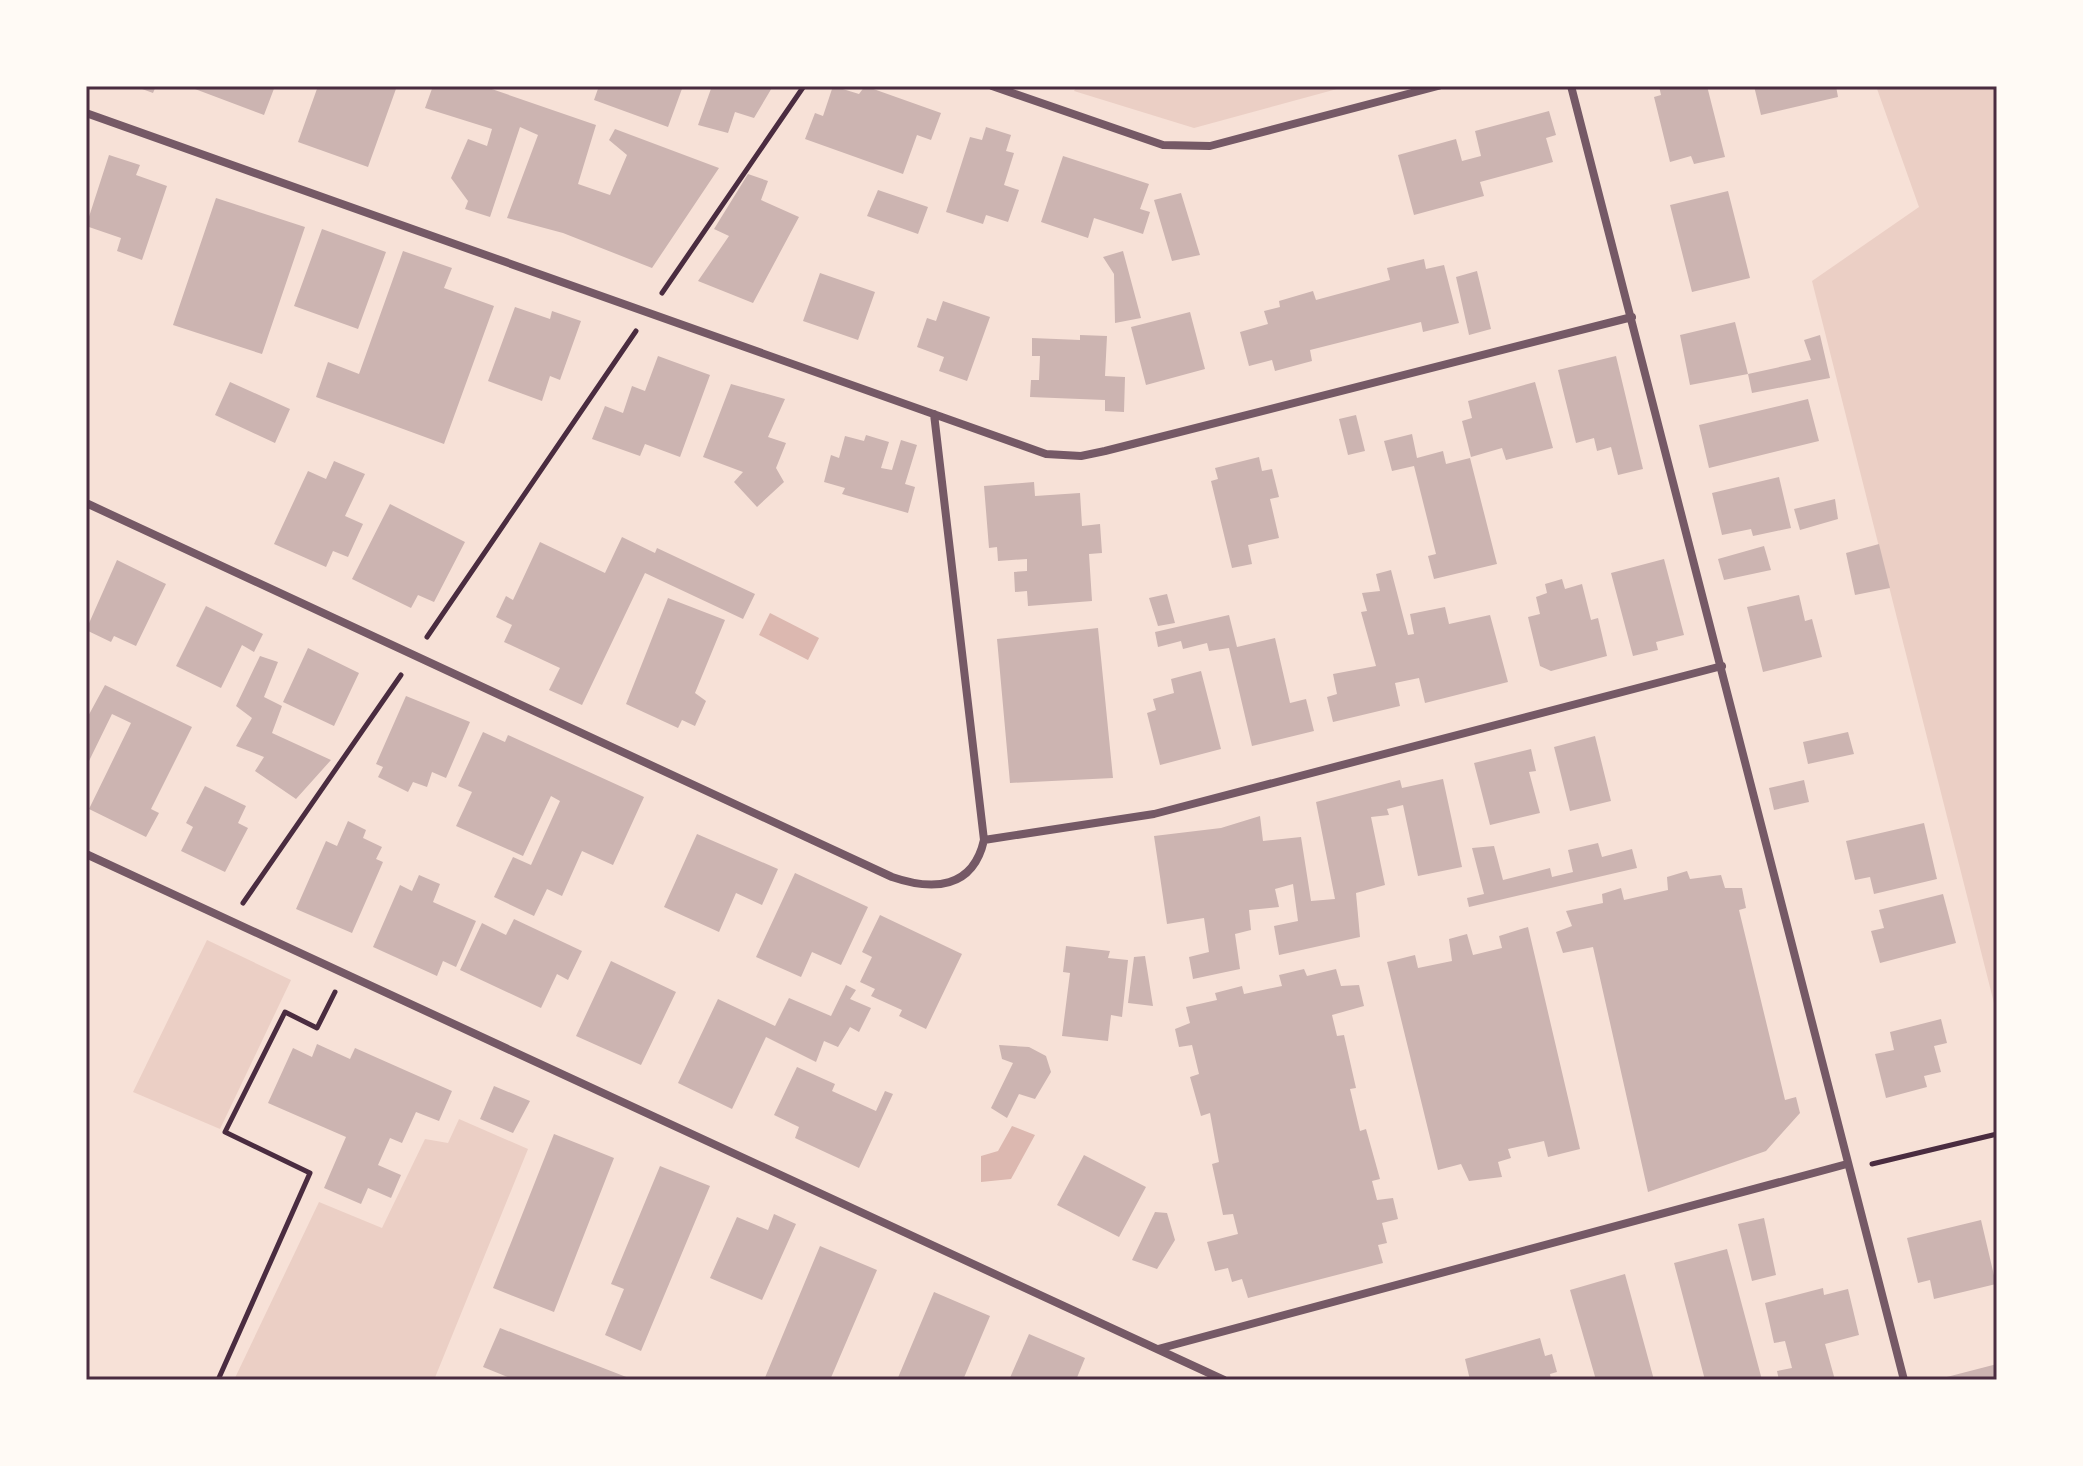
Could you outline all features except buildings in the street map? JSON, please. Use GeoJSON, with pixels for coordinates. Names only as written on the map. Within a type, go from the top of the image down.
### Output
{"type":"FeatureCollection","features":[{"type":"Feature","properties":{"kind":"street"},"geometry":{"type":"LineString","coordinates":[[992,86],[1163,145],[1210,146],[1438,86]]}},
{"type":"Feature","properties":{"kind":"street"},"geometry":{"type":"LineString","coordinates":[[1571,86],[1904,1380]]}},
{"type":"Feature","properties":{"kind":"street"},"geometry":{"type":"LineString","coordinates":[[86,113],[1046,454],[1081,456],[1632,317]]}},
{"type":"Feature","properties":{"kind":"street"},"geometry":{"type":"LineString","coordinates":[[86,503],[918,886],[943,885],[968,872],[980,858],[984,840],[934,414]]}},
{"type":"Feature","properties":{"kind":"street"},"geometry":{"type":"LineString","coordinates":[[984,840],[1154,814],[1722,666]]}},
{"type":"Feature","properties":{"kind":"street"},"geometry":{"type":"LineString","coordinates":[[86,854],[1224,1380]]}},
{"type":"Feature","properties":{"kind":"street"},"geometry":{"type":"LineString","coordinates":[[1157,1349],[1847,1164]]}},
{"type":"Feature","properties":{"kind":"path"},"geometry":{"type":"LineString","coordinates":[[231,921],[804,86]]}},
{"type":"Feature","properties":{"kind":"path"},"geometry":{"type":"LineString","coordinates":[[218,1380],[310,1173],[225,1132],[285,1012],[317,1028],[344,973]]}},
{"type":"Feature","properties":{"kind":"path"},"geometry":{"type":"LineString","coordinates":[[1847,1164],[1872,1164],[1997,1134]]}},
{"type":"Feature","properties":{"kind":"shaded area"},"geometry":{"type":"Polygon","coordinates":[[[1077,86],[1348,86],[1194,128],[1074,91],[1077,86]]]}},
{"type":"Feature","properties":{"kind":"shaded area"},"geometry":{"type":"Polygon","coordinates":[[[1876,86],[1997,86],[1997,1015],[1812,281],[1919,207],[1876,86]]]}},
{"type":"Feature","properties":{"kind":"shaded area"},"geometry":{"type":"Polygon","coordinates":[[[770,613],[819,638],[808,660],[759,635],[770,613]]]}},
{"type":"Feature","properties":{"kind":"shaded area"},"geometry":{"type":"Polygon","coordinates":[[[207,940],[291,980],[220,1129],[133,1092],[207,940]]]}},
{"type":"Feature","properties":{"kind":"shaded area"},"geometry":{"type":"Polygon","coordinates":[[[459,1119],[528,1149],[434,1380],[234,1380],[319,1202],[382,1228],[425,1139],[448,1143],[459,1119]]]}},
{"type":"Feature","properties":{"kind":"shaded area"},"geometry":{"type":"Polygon","coordinates":[[[1012,1126],[1035,1135],[1011,1179],[981,1182],[981,1156],[998,1151],[1012,1126]]]}}]}
